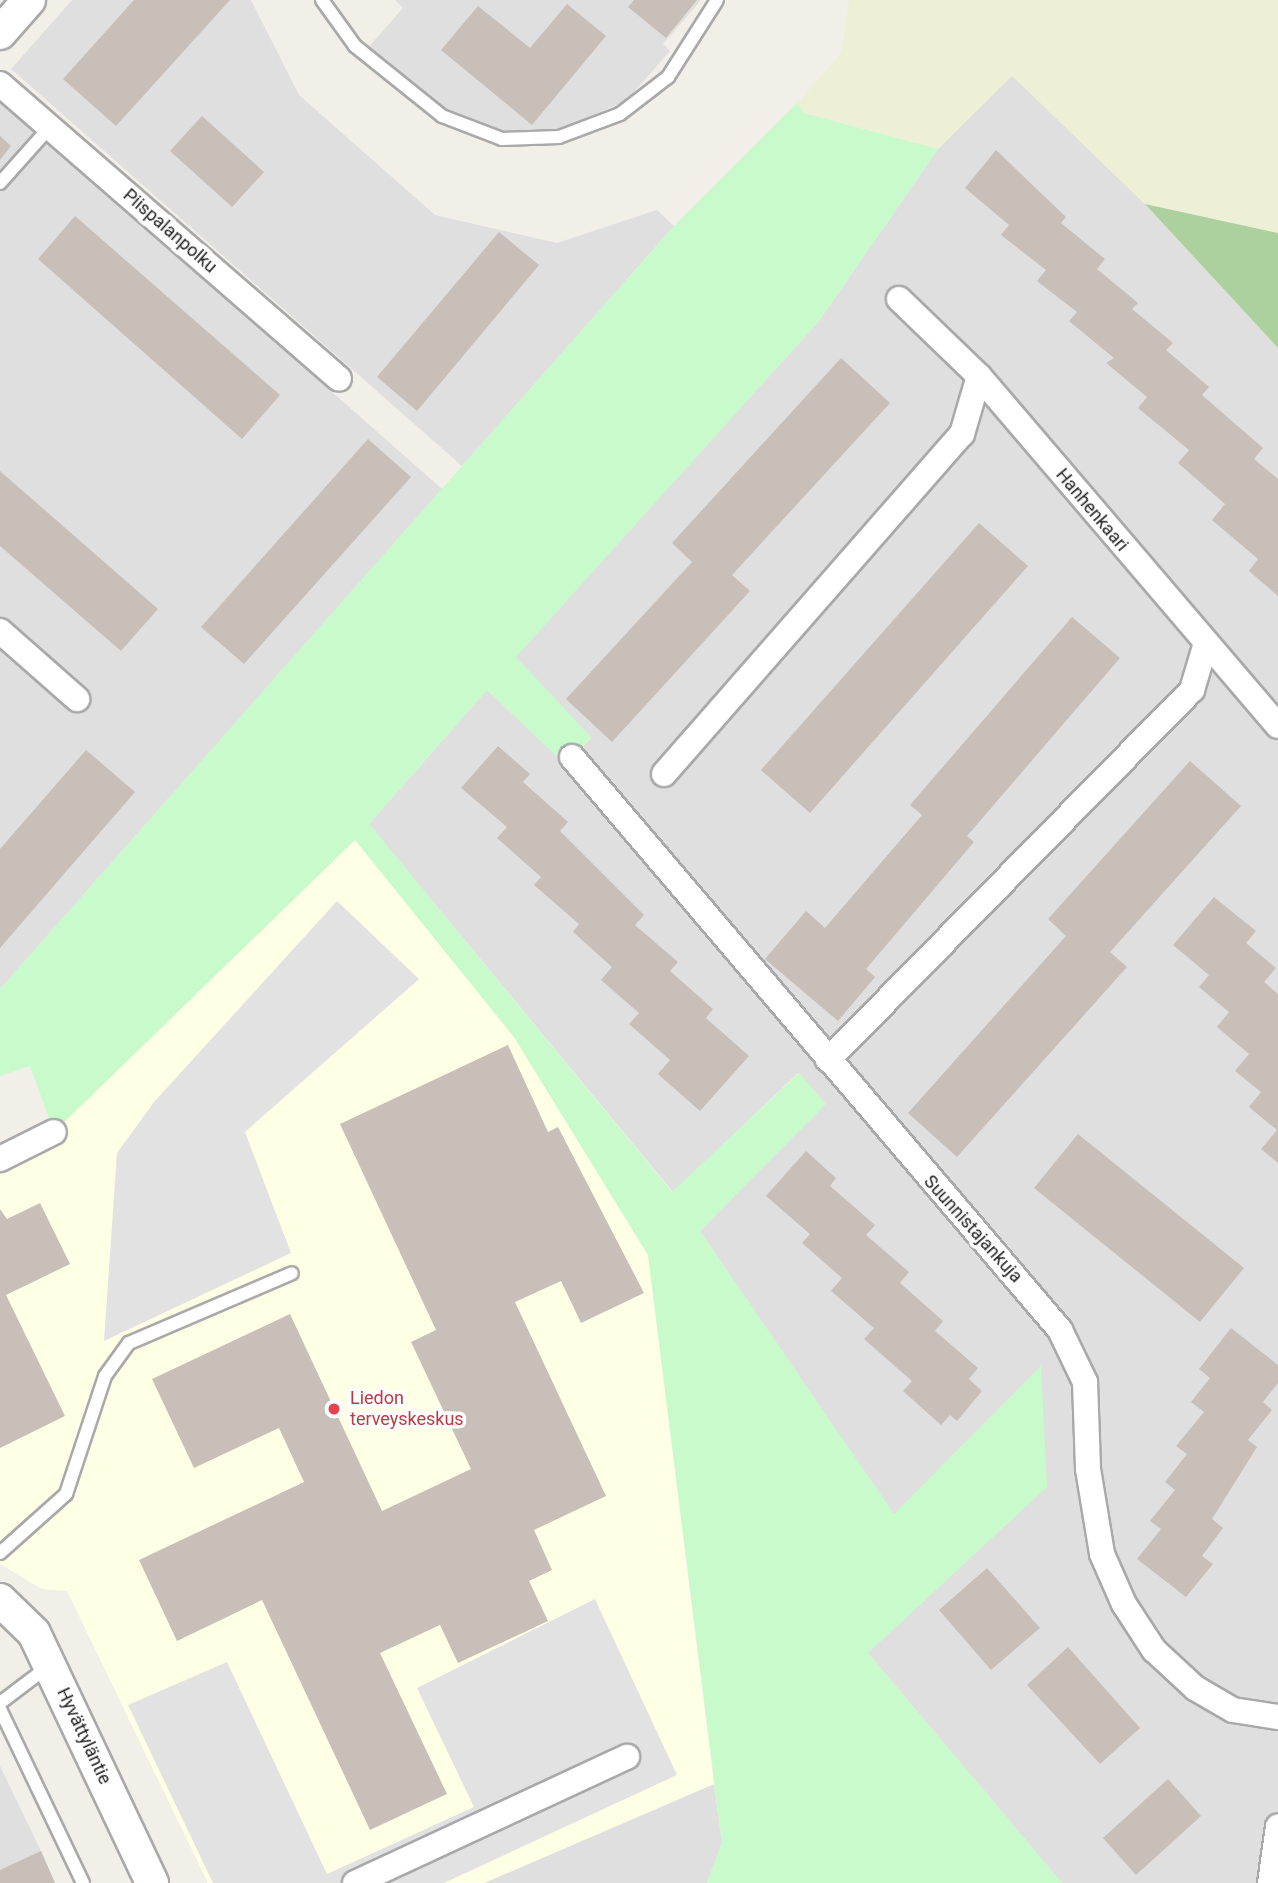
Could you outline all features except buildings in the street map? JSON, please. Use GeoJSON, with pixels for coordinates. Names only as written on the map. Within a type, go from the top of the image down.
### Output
{"type":"FeatureCollection","features":[{"type":"Feature","properties":{"kind":"street"},"geometry":{"type":"LineString","coordinates":[[0,33],[29,0]]}},
{"type":"Feature","properties":{"kind":"street","name":"Piispalanpolku"},"geometry":{"type":"LineString","coordinates":[[0,83],[339,379]]}},
{"type":"Feature","properties":{"kind":"street","name":"Hanhenkaari"},"geometry":{"type":"LineString","coordinates":[[899,299],[979,376],[1278,726]]}},
{"type":"Feature","properties":{"kind":"street"},"geometry":{"type":"LineString","coordinates":[[664,774],[961,434],[979,376]]}},
{"type":"Feature","properties":{"kind":"street"},"geometry":{"type":"LineString","coordinates":[[0,631],[77,699]]}},
{"type":"Feature","properties":{"kind":"street"},"geometry":{"type":"LineString","coordinates":[[828,1060],[1192,690],[1206,643]]}},
{"type":"Feature","properties":{"kind":"street","name":"Suunnistajankuja"},"geometry":{"type":"LineString","coordinates":[[572,757],[1060,1330],[1085,1382],[1088,1469],[1102,1554],[1124,1604],[1154,1650],[1195,1688],[1233,1710],[1278,1717]]}},
{"type":"Feature","properties":{"kind":"street"},"geometry":{"type":"LineString","coordinates":[[0,1159],[54,1132]]}},
{"type":"Feature","properties":{"kind":"street","name":"Hyvättyläntie"},"geometry":{"type":"LineString","coordinates":[[0,1600],[22,1615],[50,1665],[152,1883]]}},
{"type":"Feature","properties":{"kind":"street"},"geometry":{"type":"LineString","coordinates":[[355,1883],[627,1757]]}},
{"type":"Feature","properties":{"kind":"street"},"geometry":{"type":"LineString","coordinates":[[1270,1883],[1278,1828]]}},
{"type":"Feature","properties":{"kind":"lane"},"geometry":{"type":"LineString","coordinates":[[322,0],[355,46],[442,116],[502,139],[559,137],[620,114],[668,77],[717,0]]}},
{"type":"Feature","properties":{"kind":"lane"},"geometry":{"type":"LineString","coordinates":[[0,183],[50,127]]}},
{"type":"Feature","properties":{"kind":"lane"},"geometry":{"type":"LineString","coordinates":[[0,1553],[66,1494],[104,1376],[130,1343],[292,1273]]}},
{"type":"Feature","properties":{"kind":"lane"},"geometry":{"type":"LineString","coordinates":[[0,1703],[50,1665]]}},
{"type":"Feature","properties":{"kind":"lane"},"geometry":{"type":"LineString","coordinates":[[0,1709],[83,1883]]}},
{"type":"Feature","properties":{"kind":"shaded area"},"geometry":{"type":"Polygon","coordinates":[[[72,0],[251,0],[299,95],[435,215],[557,243],[657,210],[674,226],[462,466],[11,69],[72,0]]]}},
{"type":"Feature","properties":{"kind":"shaded area"},"geometry":{"type":"Polygon","coordinates":[[[395,0],[701,0],[663,44],[670,51],[627,100],[525,146],[418,98],[365,51],[403,8],[395,0]]]}},
{"type":"Feature","properties":{"kind":"shaded area"},"geometry":{"type":"Polygon","coordinates":[[[849,0],[1278,0],[1278,233],[1145,204],[1012,76],[938,149],[804,113],[797,103],[841,53],[849,0]]]}},
{"type":"Feature","properties":{"kind":"shaded area"},"geometry":{"type":"Polygon","coordinates":[[[1012,75],[1145,204],[1278,348],[1278,1883],[1062,1883],[868,1653],[938,1584],[1041,1367],[894,1515],[700,1231],[825,1104],[798,1073],[673,1192],[369,824],[487,690],[566,764],[591,738],[515,657],[819,321],[938,149],[1012,75]]]}},
{"type":"Feature","properties":{"kind":"shaded area"},"geometry":{"type":"Polygon","coordinates":[[[0,99],[442,489],[0,989],[0,99]]]}},
{"type":"Feature","properties":{"kind":"shaded area","name":"Liedon terveyskeskus"},"geometry":{"type":"Polygon","coordinates":[[[355,840],[514,1037],[648,1255],[714,1784],[484,1883],[208,1883],[67,1591],[42,1589],[0,1564],[0,1162],[54,1132],[355,840]]]}},
{"type":"Feature","properties":{"kind":"shaded area"},"geometry":{"type":"Polygon","coordinates":[[[337,901],[419,979],[245,1132],[291,1253],[104,1341],[117,1153],[154,1102],[337,901]]]}},
{"type":"Feature","properties":{"kind":"shaded area"},"geometry":{"type":"Polygon","coordinates":[[[595,1599],[677,1775],[444,1883],[213,1883],[128,1705],[227,1662],[327,1874],[474,1807],[417,1688],[595,1599]]]}},
{"type":"Feature","properties":{"kind":"shaded area"},"geometry":{"type":"Polygon","coordinates":[[[0,1766],[41,1851],[55,1883],[0,1883],[0,1766]]]}},
{"type":"Feature","properties":{"kind":"shaded area"},"geometry":{"type":"Polygon","coordinates":[[[714,1784],[722,1843],[707,1883],[484,1883],[714,1784]]]}},
{"type":"Feature","properties":{"kind":"green space"},"geometry":{"type":"Polygon","coordinates":[[[797,103],[804,113],[938,149],[819,321],[516,657],[591,737],[566,765],[487,690],[369,824],[672,1192],[799,1073],[826,1104],[700,1231],[894,1514],[1041,1366],[1047,1487],[868,1653],[1062,1883],[707,1883],[722,1843],[648,1255],[514,1037],[355,840],[54,1132],[30,1066],[0,1076],[0,989],[674,226],[797,103]]]}},
{"type":"Feature","properties":{"kind":"green space"},"geometry":{"type":"Polygon","coordinates":[[[1145,204],[1278,233],[1278,348],[1145,204]]]}},
{"type":"Feature","properties":{"kind":"place","name":"Liedon terveyskeskus"},"geometry":{"type":"Point","coordinates":[334,1409]}}]}
